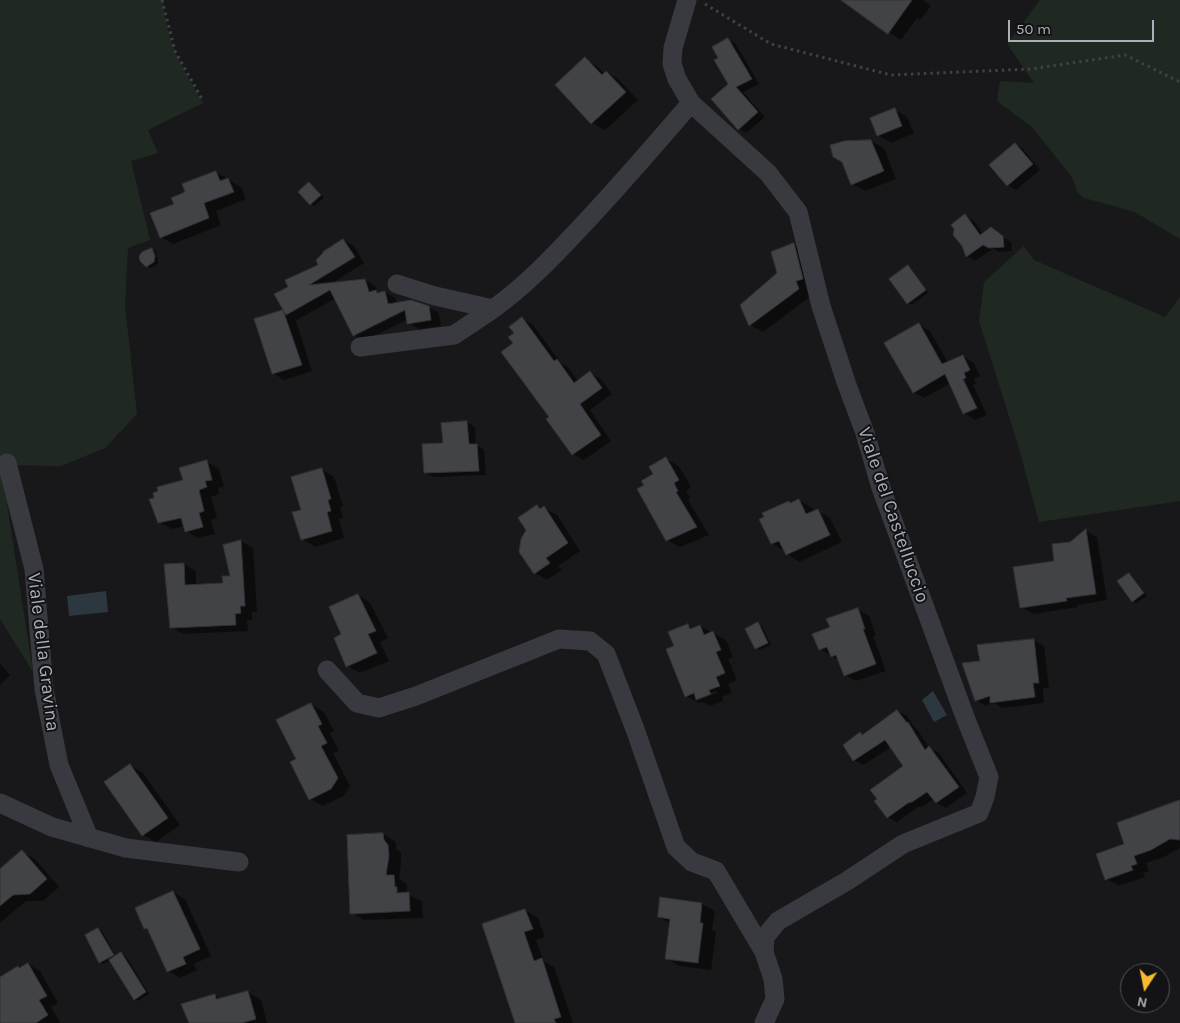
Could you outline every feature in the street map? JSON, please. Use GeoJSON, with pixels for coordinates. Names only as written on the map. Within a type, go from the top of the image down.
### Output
{"type":"FeatureCollection","features":[{"type":"Feature","properties":{"kind":"street","name":"Viale del Castelluccio"},"geometry":{"type":"LineString","coordinates":[[687,0],[674,48],[672,64],[677,80],[691,103],[768,173],[798,212],[821,306],[882,488],[989,777],[979,814],[903,844],[848,881],[778,921],[765,936],[764,952]]}},
{"type":"Feature","properties":{"kind":"street"},"geometry":{"type":"LineString","coordinates":[[360,347],[454,335],[513,295],[546,265],[622,184],[691,103]]}},
{"type":"Feature","properties":{"kind":"street"},"geometry":{"type":"LineString","coordinates":[[397,284],[434,296],[493,309]]}},
{"type":"Feature","properties":{"kind":"street","name":"Viale della Gravina"},"geometry":{"type":"LineString","coordinates":[[7,463],[34,569],[44,689],[59,765],[89,838]]}},
{"type":"Feature","properties":{"kind":"street"},"geometry":{"type":"LineString","coordinates":[[327,670],[357,703],[380,708],[416,696],[559,639],[590,641],[606,654],[635,729],[676,847],[692,862],[716,872],[764,952],[773,980],[775,999],[764,1023]]}},
{"type":"Feature","properties":{"kind":"street"},"geometry":{"type":"LineString","coordinates":[[0,803],[52,827],[126,848],[239,862]]}},
{"type":"Feature","properties":{"kind":"path"},"geometry":{"type":"LineString","coordinates":[[162,0],[175,51],[202,99]]}},
{"type":"Feature","properties":{"kind":"path"},"geometry":{"type":"LineString","coordinates":[[698,0],[771,44],[891,75],[1030,69],[1125,55],[1180,82]]}},
{"type":"Feature","properties":{"kind":"shaded area"},"geometry":{"type":"Polygon","coordinates":[[[0,0],[163,0],[171,42],[203,103],[148,130],[158,153],[131,161],[150,240],[128,248],[125,306],[137,414],[105,448],[61,466],[1,465],[33,672],[0,619],[0,0]]]}},
{"type":"Feature","properties":{"kind":"shaded area"},"geometry":{"type":"Polygon","coordinates":[[[1040,0],[1180,0],[1180,239],[1135,212],[1084,198],[1078,193],[1072,177],[1032,127],[997,101],[1000,81],[1034,83],[1007,44],[1040,0]]]}},
{"type":"Feature","properties":{"kind":"shaded area"},"geometry":{"type":"Polygon","coordinates":[[[1024,246],[1034,260],[1165,317],[1180,297],[1180,501],[1039,522],[1018,445],[979,321],[984,282],[1024,246]]]}},
{"type":"Feature","properties":{"kind":"shaded area"},"geometry":{"type":"Polygon","coordinates":[[[106,591],[108,612],[69,616],[67,596],[106,591]]]}},
{"type":"Feature","properties":{"kind":"shaded area"},"geometry":{"type":"Polygon","coordinates":[[[933,691],[947,715],[934,722],[922,700],[933,691]]]}},
{"type":"Feature","properties":{"kind":"building"},"geometry":{"type":"Polygon","coordinates":[[[841,0],[912,0],[888,34],[841,0]]]}},
{"type":"Feature","properties":{"kind":"building"},"geometry":{"type":"Polygon","coordinates":[[[728,38],[752,79],[736,87],[758,112],[738,130],[711,99],[728,84],[714,60],[718,58],[712,47],[728,38]]]}},
{"type":"Feature","properties":{"kind":"building"},"geometry":{"type":"Polygon","coordinates":[[[585,57],[602,75],[606,71],[626,92],[591,124],[555,85],[585,57]]]}},
{"type":"Feature","properties":{"kind":"building"},"geometry":{"type":"Polygon","coordinates":[[[895,108],[902,126],[877,136],[870,118],[895,108]]]}},
{"type":"Feature","properties":{"kind":"building"},"geometry":{"type":"Polygon","coordinates":[[[871,140],[884,171],[851,185],[842,162],[833,157],[830,145],[844,141],[871,140]]]}},
{"type":"Feature","properties":{"kind":"building"},"geometry":{"type":"Polygon","coordinates":[[[1015,143],[1033,164],[1007,186],[989,165],[1015,143]]]}},
{"type":"Feature","properties":{"kind":"building"},"geometry":{"type":"Polygon","coordinates":[[[216,171],[220,181],[228,178],[234,192],[204,203],[209,218],[160,238],[150,213],[174,204],[171,198],[185,192],[182,184],[216,171]]]}},
{"type":"Feature","properties":{"kind":"building"},"geometry":{"type":"Polygon","coordinates":[[[309,182],[321,195],[310,205],[298,192],[309,182]]]}},
{"type":"Feature","properties":{"kind":"building"},"geometry":{"type":"Polygon","coordinates":[[[965,214],[980,235],[991,227],[1003,236],[1004,247],[989,248],[983,245],[966,257],[962,246],[953,235],[954,229],[951,225],[965,214]]]}},
{"type":"Feature","properties":{"kind":"building"},"geometry":{"type":"Polygon","coordinates":[[[343,239],[355,257],[309,285],[365,279],[369,292],[376,290],[377,293],[385,291],[388,304],[411,300],[429,306],[431,320],[407,324],[405,310],[353,336],[330,290],[286,315],[274,294],[288,287],[285,280],[318,265],[316,260],[323,252],[343,239]]]}},
{"type":"Feature","properties":{"kind":"building"},"geometry":{"type":"Polygon","coordinates":[[[794,243],[803,279],[796,281],[799,289],[749,326],[740,305],[777,273],[771,252],[794,243]]]}},
{"type":"Feature","properties":{"kind":"building"},"geometry":{"type":"Polygon","coordinates":[[[152,248],[155,256],[154,262],[146,267],[140,261],[139,256],[142,252],[152,248]]]}},
{"type":"Feature","properties":{"kind":"building"},"geometry":{"type":"Polygon","coordinates":[[[908,265],[926,290],[907,304],[889,279],[908,265]]]}},
{"type":"Feature","properties":{"kind":"building"},"geometry":{"type":"Polygon","coordinates":[[[283,310],[302,365],[272,374],[254,319],[283,310]]]}},
{"type":"Feature","properties":{"kind":"building"},"geometry":{"type":"Polygon","coordinates":[[[522,317],[554,361],[557,359],[574,383],[590,371],[602,388],[580,404],[601,435],[572,455],[546,419],[549,417],[501,352],[513,343],[508,337],[514,333],[509,327],[522,317]]]}},
{"type":"Feature","properties":{"kind":"building"},"geometry":{"type":"Polygon","coordinates":[[[919,323],[942,364],[963,355],[970,370],[964,373],[966,378],[963,379],[977,408],[963,414],[945,374],[913,393],[884,343],[919,323]]]}},
{"type":"Feature","properties":{"kind":"building"},"geometry":{"type":"Polygon","coordinates":[[[467,421],[469,444],[477,444],[479,471],[424,473],[422,444],[443,443],[441,423],[467,421]]]}},
{"type":"Feature","properties":{"kind":"building"},"geometry":{"type":"Polygon","coordinates":[[[666,457],[679,480],[674,483],[678,491],[676,492],[697,527],[666,541],[637,489],[644,485],[641,481],[653,474],[649,467],[666,457]]]}},
{"type":"Feature","properties":{"kind":"building"},"geometry":{"type":"Polygon","coordinates":[[[207,460],[212,480],[205,481],[207,487],[199,490],[204,511],[199,513],[203,527],[185,532],[181,518],[158,523],[149,499],[154,498],[153,493],[158,491],[157,487],[183,480],[179,468],[207,460]]]}},
{"type":"Feature","properties":{"kind":"building"},"geometry":{"type":"Polygon","coordinates":[[[322,468],[331,499],[328,500],[331,511],[327,512],[332,531],[301,540],[292,512],[301,510],[291,477],[322,468]]]}},
{"type":"Feature","properties":{"kind":"building"},"geometry":{"type":"Polygon","coordinates":[[[799,499],[806,514],[818,509],[830,535],[786,555],[779,541],[771,544],[759,519],[764,517],[762,513],[789,501],[790,503],[799,499]]]}},
{"type":"Feature","properties":{"kind":"building"},"geometry":{"type":"Polygon","coordinates":[[[537,505],[540,509],[544,506],[568,543],[546,558],[550,563],[534,574],[519,552],[521,539],[526,530],[518,518],[537,505]]]}},
{"type":"Feature","properties":{"kind":"building"},"geometry":{"type":"Polygon","coordinates":[[[1086,529],[1096,594],[1066,598],[1067,601],[1020,608],[1013,567],[1054,561],[1052,544],[1070,542],[1086,529]]]}},
{"type":"Feature","properties":{"kind":"building"},"geometry":{"type":"Polygon","coordinates":[[[241,540],[245,606],[240,606],[241,613],[235,614],[236,625],[170,628],[164,564],[184,563],[185,585],[223,583],[222,576],[230,576],[223,545],[241,540]]]}},
{"type":"Feature","properties":{"kind":"building"},"geometry":{"type":"Polygon","coordinates":[[[1129,573],[1144,593],[1132,602],[1117,581],[1129,573]]]}},
{"type":"Feature","properties":{"kind":"building"},"geometry":{"type":"Polygon","coordinates":[[[358,594],[376,631],[368,634],[377,653],[346,667],[334,638],[341,634],[329,607],[358,594]]]}},
{"type":"Feature","properties":{"kind":"building"},"geometry":{"type":"Polygon","coordinates":[[[858,608],[865,629],[863,629],[876,664],[844,676],[836,655],[831,657],[827,647],[819,650],[812,634],[830,627],[826,619],[858,608]]]}},
{"type":"Feature","properties":{"kind":"building"},"geometry":{"type":"Polygon","coordinates":[[[758,622],[768,643],[755,649],[745,629],[758,622]]]}},
{"type":"Feature","properties":{"kind":"building"},"geometry":{"type":"Polygon","coordinates":[[[688,624],[690,629],[700,625],[704,635],[713,631],[721,650],[716,652],[725,673],[716,677],[720,686],[709,690],[711,694],[696,700],[694,693],[685,697],[666,649],[674,646],[668,632],[688,624]]]}},
{"type":"Feature","properties":{"kind":"building"},"geometry":{"type":"Polygon","coordinates":[[[1034,639],[1039,683],[1033,683],[1035,697],[990,703],[990,696],[975,701],[962,663],[980,661],[977,645],[1034,639]]]}},
{"type":"Feature","properties":{"kind":"building"},"geometry":{"type":"Polygon","coordinates":[[[311,703],[322,724],[318,726],[327,743],[321,746],[338,778],[331,789],[309,800],[290,762],[296,759],[276,720],[311,703]]]}},
{"type":"Feature","properties":{"kind":"building"},"geometry":{"type":"Polygon","coordinates":[[[897,710],[908,722],[925,750],[929,746],[959,787],[936,803],[927,792],[887,818],[874,801],[877,799],[870,790],[903,766],[885,740],[853,761],[843,745],[860,732],[862,735],[897,710]]]}},
{"type":"Feature","properties":{"kind":"building"},"geometry":{"type":"Polygon","coordinates":[[[130,764],[168,818],[142,836],[104,782],[130,764]]]}},
{"type":"Feature","properties":{"kind":"building"},"geometry":{"type":"Polygon","coordinates":[[[1180,800],[1180,840],[1170,839],[1151,850],[1134,856],[1137,864],[1131,866],[1133,870],[1105,880],[1096,854],[1124,844],[1117,823],[1180,800]]]}},
{"type":"Feature","properties":{"kind":"building"},"geometry":{"type":"Polygon","coordinates":[[[383,833],[384,840],[388,845],[389,856],[386,875],[394,875],[397,893],[409,892],[410,911],[350,914],[347,835],[383,833]]]}},
{"type":"Feature","properties":{"kind":"building"},"geometry":{"type":"Polygon","coordinates":[[[22,850],[47,879],[30,894],[13,895],[0,906],[0,869],[22,850]]]}},
{"type":"Feature","properties":{"kind":"building"},"geometry":{"type":"Polygon","coordinates":[[[173,891],[200,949],[183,957],[186,964],[167,972],[147,928],[144,929],[135,908],[173,891]]]}},
{"type":"Feature","properties":{"kind":"building"},"geometry":{"type":"Polygon","coordinates":[[[660,897],[702,903],[700,923],[703,923],[698,963],[665,959],[670,919],[658,917],[660,897]]]}},
{"type":"Feature","properties":{"kind":"building"},"geometry":{"type":"Polygon","coordinates":[[[525,909],[533,929],[524,932],[534,961],[542,958],[561,1017],[554,1019],[556,1023],[515,1023],[482,924],[525,909]]]}},
{"type":"Feature","properties":{"kind":"building"},"geometry":{"type":"Polygon","coordinates":[[[98,928],[114,955],[99,963],[85,935],[98,928]]]}},
{"type":"Feature","properties":{"kind":"building"},"geometry":{"type":"Polygon","coordinates":[[[121,952],[146,992],[134,1000],[109,960],[121,952]]]}},
{"type":"Feature","properties":{"kind":"building"},"geometry":{"type":"Polygon","coordinates":[[[28,963],[47,996],[39,1000],[48,1015],[36,1023],[0,1023],[0,977],[18,966],[19,968],[28,963]]]}},
{"type":"Feature","properties":{"kind":"building"},"geometry":{"type":"Polygon","coordinates":[[[248,991],[256,1019],[242,1023],[189,1023],[181,1004],[215,994],[216,999],[248,991]]]}}]}
